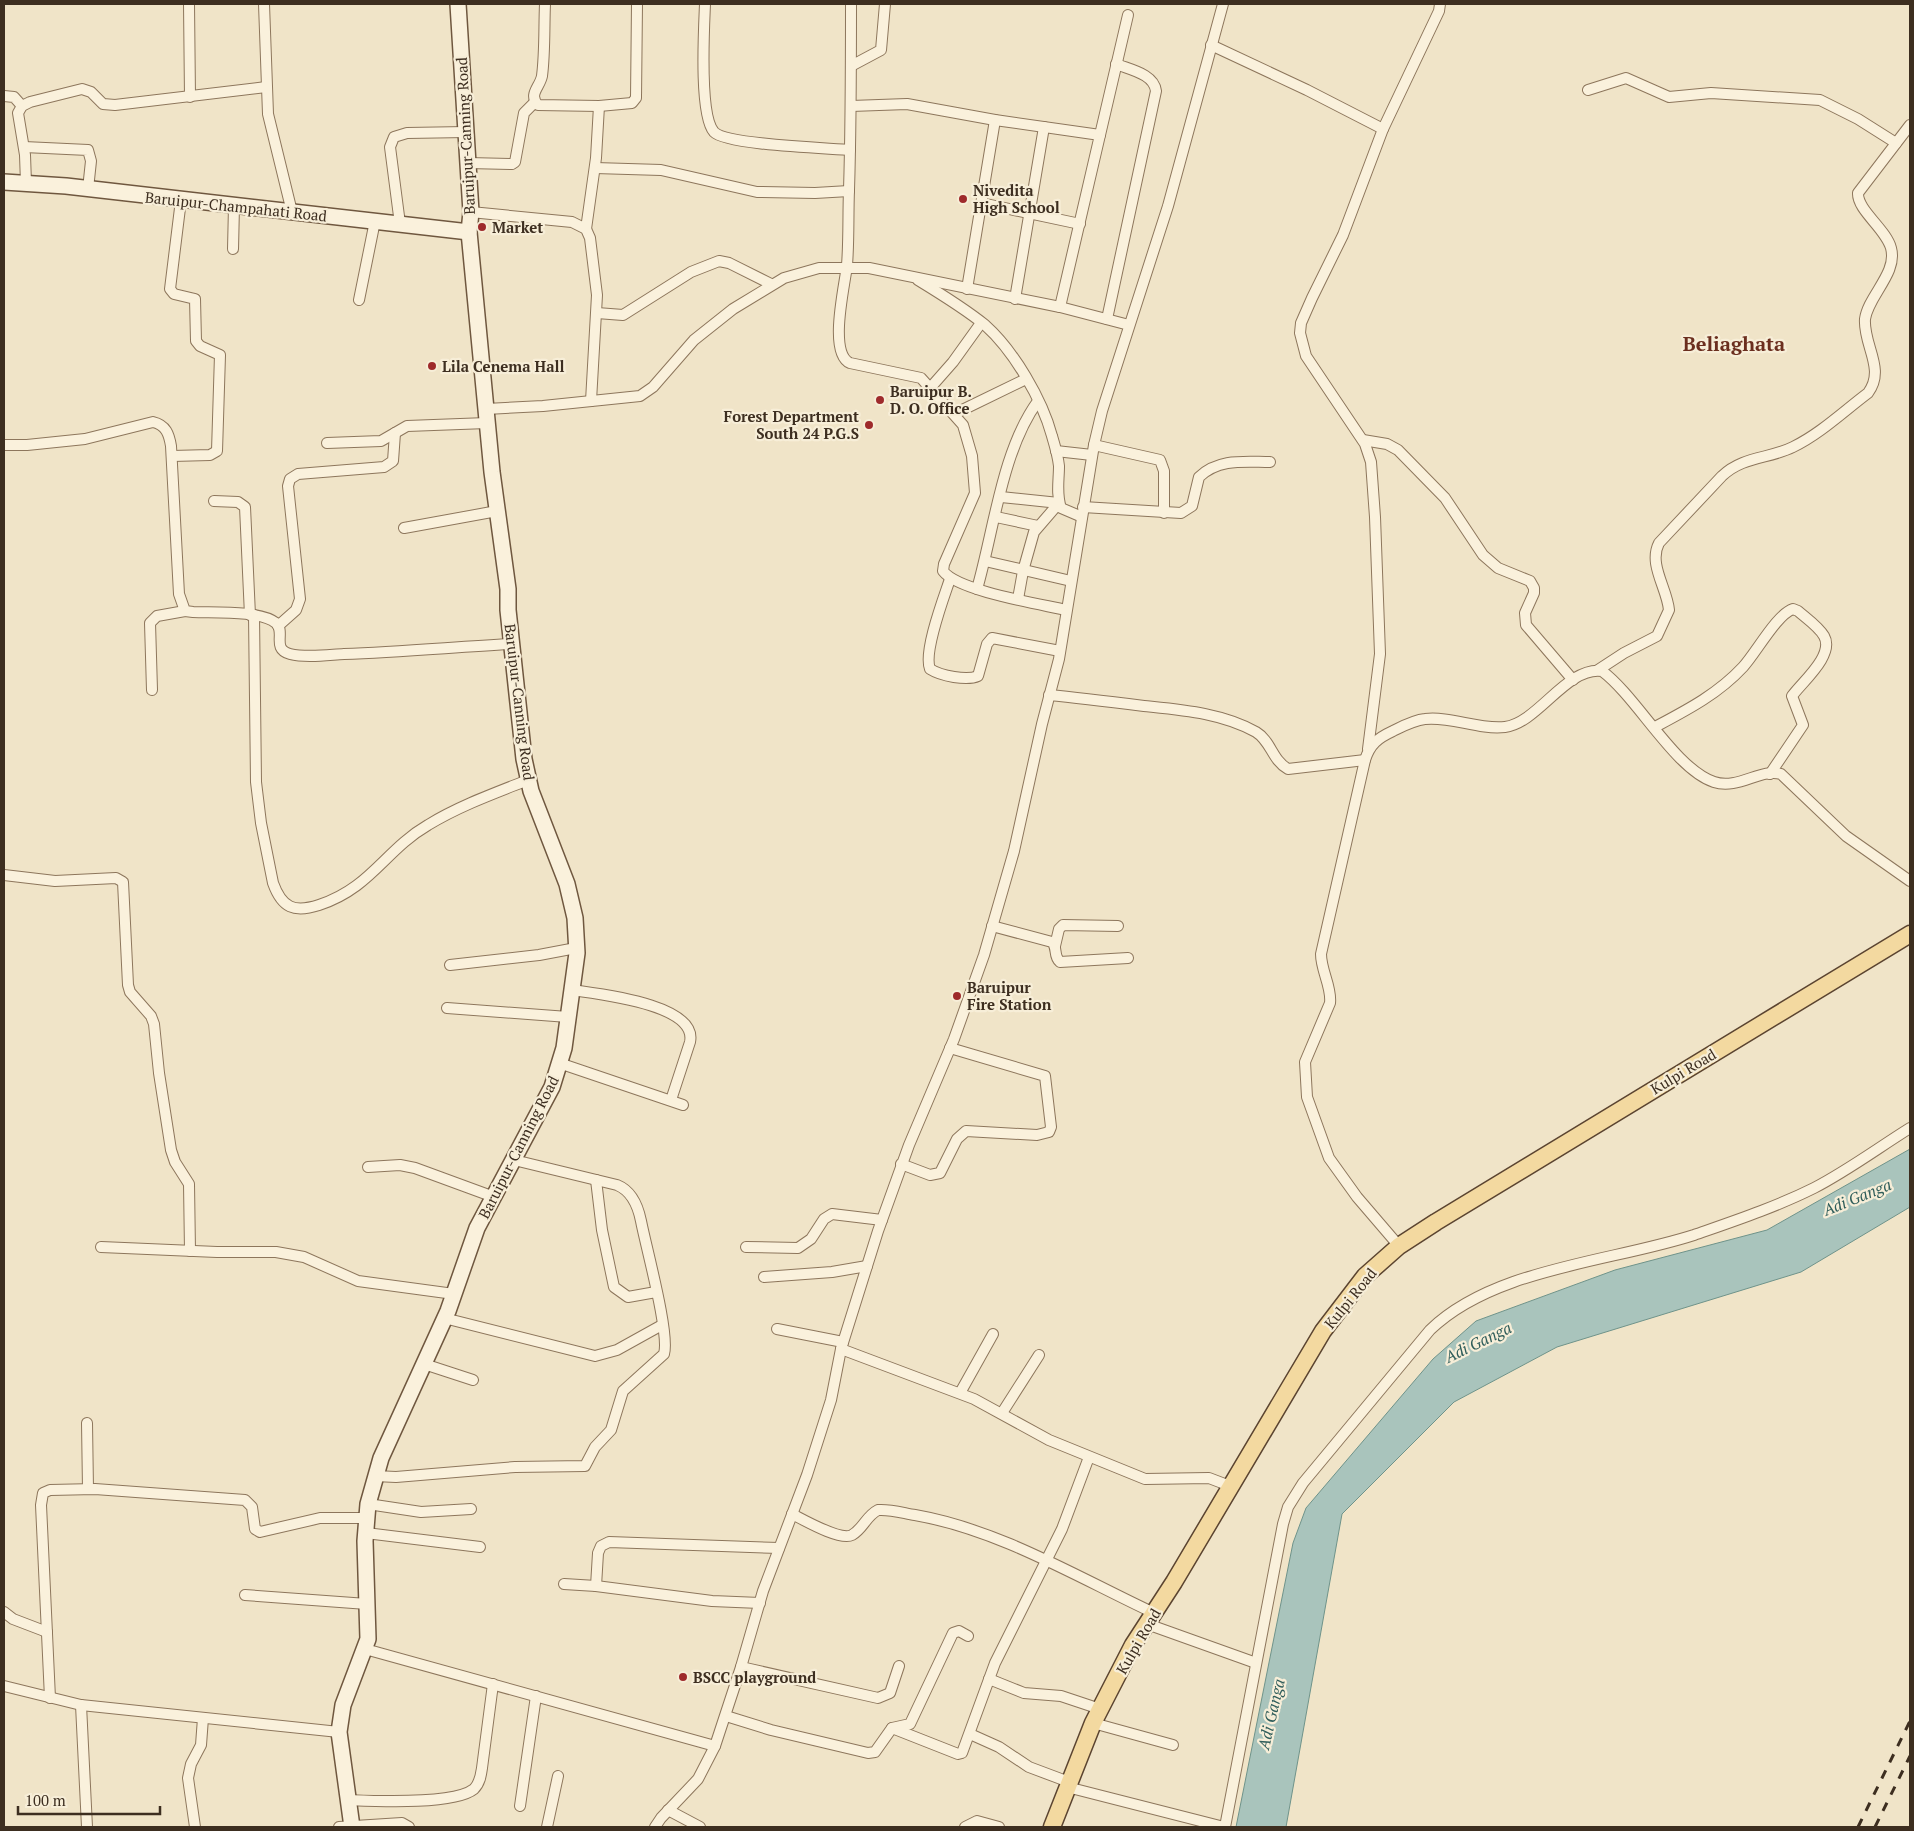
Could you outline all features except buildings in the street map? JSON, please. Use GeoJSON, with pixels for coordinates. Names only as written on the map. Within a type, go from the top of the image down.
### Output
{"type":"FeatureCollection","features":[{"type":"Feature","properties":{"kind":"main road","name":"Baruipur-Canning Road"},"geometry":{"type":"LineString","coordinates":[[347,1827],[348,1800],[339,1732],[343,1705],[368,1639],[367,1518],[376,1476],[381,1458],[454,1294],[477,1228],[552,1087],[568,1017],[576,948],[575,918],[568,884],[528,780],[524,759],[508,590],[497,511],[469,232],[471,212],[458,4]]}},
{"type":"Feature","properties":{"kind":"main road","name":"Baruipur-Champahati Road"},"geometry":{"type":"LineString","coordinates":[[4,182],[88,189],[469,232]]}},
{"type":"Feature","properties":{"kind":"main road","name":"Kulpi Road"},"geometry":{"type":"LineString","coordinates":[[1052,1827],[1097,1716],[1150,1618],[1323,1331],[1365,1276],[1399,1246],[1910,934]]}},
{"type":"Feature","properties":{"kind":"street"},"geometry":{"type":"LineString","coordinates":[[189,4],[190,97]]}},
{"type":"Feature","properties":{"kind":"street"},"geometry":{"type":"LineString","coordinates":[[264,4],[266,87],[270,128],[292,212]]}},
{"type":"Feature","properties":{"kind":"street"},"geometry":{"type":"LineString","coordinates":[[535,102],[534,92],[541,79],[545,4]]}},
{"type":"Feature","properties":{"kind":"street"},"geometry":{"type":"LineString","coordinates":[[535,102],[538,105],[600,106],[628,104],[636,98],[638,4]]}},
{"type":"Feature","properties":{"kind":"street"},"geometry":{"type":"LineString","coordinates":[[705,4],[704,71],[708,120],[715,133],[721,137],[741,141],[850,150]]}},
{"type":"Feature","properties":{"kind":"street"},"geometry":{"type":"LineString","coordinates":[[851,4],[852,106],[847,266],[840,315],[840,347],[843,358],[850,363],[921,378],[954,414],[965,430],[972,456],[975,488],[973,500],[944,564],[943,571],[950,579],[978,589],[1066,610]]}},
{"type":"Feature","properties":{"kind":"street"},"geometry":{"type":"LineString","coordinates":[[851,66],[881,50],[885,4]]}},
{"type":"Feature","properties":{"kind":"street"},"geometry":{"type":"LineString","coordinates":[[655,1827],[668,1810],[698,1779],[715,1746],[760,1603],[830,1400],[842,1346],[882,1220],[901,1164],[950,1048],[992,926],[1014,851],[1060,651],[1093,450],[1129,325],[1168,206],[1223,4]]}},
{"type":"Feature","properties":{"kind":"street"},"geometry":{"type":"LineString","coordinates":[[1399,1246],[1357,1197],[1329,1158],[1320,1136],[1305,1084],[1307,1054],[1330,1003],[1331,996],[1322,970],[1322,954],[1368,750],[1380,654],[1373,474],[1369,455],[1363,440],[1306,356],[1300,333],[1301,323],[1343,235],[1383,129],[1439,11],[1440,4]]}},
{"type":"Feature","properties":{"kind":"street"},"geometry":{"type":"LineString","coordinates":[[1060,307],[1128,15]]}},
{"type":"Feature","properties":{"kind":"street"},"geometry":{"type":"LineString","coordinates":[[1211,45],[1307,90],[1383,129]]}},
{"type":"Feature","properties":{"kind":"street"},"geometry":{"type":"LineString","coordinates":[[1108,319],[1156,92],[1155,84],[1150,78],[1116,64]]}},
{"type":"Feature","properties":{"kind":"street"},"geometry":{"type":"LineString","coordinates":[[1588,90],[1626,78],[1669,97],[1711,92],[1820,100],[1858,119],[1896,143]]}},
{"type":"Feature","properties":{"kind":"street"},"geometry":{"type":"LineString","coordinates":[[26,183],[24,147],[18,119],[18,113],[22,106],[82,89],[91,92],[103,104],[108,105],[266,87]]}},
{"type":"Feature","properties":{"kind":"street"},"geometry":{"type":"LineString","coordinates":[[4,96],[14,97],[22,106]]}},
{"type":"Feature","properties":{"kind":"street"},"geometry":{"type":"LineString","coordinates":[[468,163],[512,164],[515,162],[524,113],[535,102]]}},
{"type":"Feature","properties":{"kind":"street"},"geometry":{"type":"LineString","coordinates":[[852,106],[907,104],[995,120],[1100,134]]}},
{"type":"Feature","properties":{"kind":"street"},"geometry":{"type":"LineString","coordinates":[[591,401],[597,313],[590,238],[586,229],[600,106]]}},
{"type":"Feature","properties":{"kind":"street"},"geometry":{"type":"LineString","coordinates":[[967,289],[995,120]]}},
{"type":"Feature","properties":{"kind":"street"},"geometry":{"type":"LineString","coordinates":[[1368,750],[1382,736],[1424,719],[1499,728],[1515,724],[1573,680],[1598,670],[1624,652],[1657,636],[1669,610],[1656,562],[1656,549],[1659,543],[1722,476],[1734,467],[1752,458],[1795,446],[1868,393],[1873,387],[1876,374],[1865,320],[1867,310],[1889,266],[1892,249],[1880,228],[1861,203],[1858,192],[1910,125]]}},
{"type":"Feature","properties":{"kind":"street"},"geometry":{"type":"LineString","coordinates":[[1015,299],[1044,127]]}},
{"type":"Feature","properties":{"kind":"street"},"geometry":{"type":"LineString","coordinates":[[400,224],[390,147],[394,137],[407,133],[466,132]]}},
{"type":"Feature","properties":{"kind":"street"},"geometry":{"type":"LineString","coordinates":[[24,147],[88,150],[91,161],[88,189]]}},
{"type":"Feature","properties":{"kind":"street"},"geometry":{"type":"LineString","coordinates":[[594,168],[661,170],[757,192],[815,193],[849,190]]}},
{"type":"Feature","properties":{"kind":"street"},"geometry":{"type":"LineString","coordinates":[[172,456],[205,456],[217,451],[221,369],[220,355],[200,346],[196,341],[195,300],[174,294],[170,289],[181,200]]}},
{"type":"Feature","properties":{"kind":"street"},"geometry":{"type":"LineString","coordinates":[[981,203],[1080,224]]}},
{"type":"Feature","properties":{"kind":"street"},"geometry":{"type":"LineString","coordinates":[[233,248],[234,206]]}},
{"type":"Feature","properties":{"kind":"street"},"geometry":{"type":"LineString","coordinates":[[471,212],[572,222],[586,229]]}},
{"type":"Feature","properties":{"kind":"street"},"geometry":{"type":"LineString","coordinates":[[359,300],[375,221]]}},
{"type":"Feature","properties":{"kind":"street"},"geometry":{"type":"LineString","coordinates":[[597,313],[623,315],[691,272],[709,263],[729,263],[772,284]]}},
{"type":"Feature","properties":{"kind":"street"},"geometry":{"type":"LineString","coordinates":[[328,443],[375,442],[395,434],[403,427],[413,425],[631,397],[646,393],[694,340],[733,309],[784,278],[820,268],[847,266],[911,276],[1060,307],[1129,325]]}},
{"type":"Feature","properties":{"kind":"street"},"geometry":{"type":"LineString","coordinates":[[911,276],[958,305],[981,323],[997,338],[1026,379],[1038,401],[1056,451],[1059,503],[1066,511],[1181,514],[1192,506],[1199,478],[1216,466],[1227,462],[1270,462]]}},
{"type":"Feature","properties":{"kind":"street"},"geometry":{"type":"LineString","coordinates":[[931,387],[953,362],[981,323]]}},
{"type":"Feature","properties":{"kind":"street"},"geometry":{"type":"LineString","coordinates":[[954,414],[1026,379]]}},
{"type":"Feature","properties":{"kind":"street"},"geometry":{"type":"LineString","coordinates":[[978,589],[1009,462],[1022,426],[1038,401]]}},
{"type":"Feature","properties":{"kind":"street"},"geometry":{"type":"LineString","coordinates":[[4,445],[27,445],[85,439],[153,422],[163,426],[168,433],[172,456],[179,594],[185,611]]}},
{"type":"Feature","properties":{"kind":"street"},"geometry":{"type":"LineString","coordinates":[[278,626],[296,610],[300,599],[288,486],[290,479],[298,474],[384,467],[393,461],[395,434]]}},
{"type":"Feature","properties":{"kind":"street"},"geometry":{"type":"LineString","coordinates":[[1363,440],[1387,444],[1398,450],[1445,498],[1483,555],[1498,568],[1530,580],[1534,588],[1534,594],[1525,613],[1526,625],[1573,680]]}},
{"type":"Feature","properties":{"kind":"street"},"geometry":{"type":"LineString","coordinates":[[1056,451],[1093,450],[1160,460],[1164,471],[1164,513]]}},
{"type":"Feature","properties":{"kind":"street"},"geometry":{"type":"LineString","coordinates":[[1001,497],[1059,503]]}},
{"type":"Feature","properties":{"kind":"street"},"geometry":{"type":"LineString","coordinates":[[214,501],[242,502],[245,507],[252,615],[258,804],[273,883],[277,894],[291,908],[301,909],[314,906],[346,894],[427,825],[528,780]]}},
{"type":"Feature","properties":{"kind":"street"},"geometry":{"type":"LineString","coordinates":[[1018,599],[1032,536],[1038,526],[1059,503]]}},
{"type":"Feature","properties":{"kind":"street"},"geometry":{"type":"LineString","coordinates":[[404,528],[497,511]]}},
{"type":"Feature","properties":{"kind":"street"},"geometry":{"type":"LineString","coordinates":[[996,517],[1038,526]]}},
{"type":"Feature","properties":{"kind":"street"},"geometry":{"type":"LineString","coordinates":[[985,561],[1071,581]]}},
{"type":"Feature","properties":{"kind":"street"},"geometry":{"type":"LineString","coordinates":[[950,579],[936,621],[929,660],[930,669],[939,673],[958,676],[978,676],[987,644],[992,638],[1060,651]]}},
{"type":"Feature","properties":{"kind":"street"},"geometry":{"type":"LineString","coordinates":[[1655,727],[1718,692],[1744,666],[1784,615],[1793,609],[1798,611],[1824,635],[1826,647],[1820,662],[1792,696],[1803,722],[1802,728],[1770,774]]}},
{"type":"Feature","properties":{"kind":"street"},"geometry":{"type":"LineString","coordinates":[[152,690],[150,622],[157,616],[185,611],[252,615],[274,622],[278,626],[280,647],[286,653],[297,655],[512,644]]}},
{"type":"Feature","properties":{"kind":"street"},"geometry":{"type":"LineString","coordinates":[[1598,670],[1605,673],[1691,769],[1713,782],[1735,784],[1770,774],[1781,774],[1846,836],[1910,881]]}},
{"type":"Feature","properties":{"kind":"street"},"geometry":{"type":"LineString","coordinates":[[1049,695],[1209,715],[1238,724],[1260,735],[1268,744],[1277,760],[1288,769],[1365,760]]}},
{"type":"Feature","properties":{"kind":"street"},"geometry":{"type":"LineString","coordinates":[[4,874],[55,881],[116,878],[123,882],[128,986],[130,992],[151,1016],[154,1024],[159,1073],[171,1150],[175,1162],[189,1184],[190,1251]]}},
{"type":"Feature","properties":{"kind":"street"},"geometry":{"type":"LineString","coordinates":[[1118,926],[1062,925],[1059,929],[1055,946],[1056,957],[1063,962],[1128,958]]}},
{"type":"Feature","properties":{"kind":"street"},"geometry":{"type":"LineString","coordinates":[[992,926],[1052,942],[1055,946]]}},
{"type":"Feature","properties":{"kind":"street"},"geometry":{"type":"LineString","coordinates":[[450,965],[539,955],[576,948]]}},
{"type":"Feature","properties":{"kind":"street"},"geometry":{"type":"LineString","coordinates":[[572,990],[629,1000],[657,1008],[671,1013],[687,1025],[691,1036],[690,1042],[671,1100]]}},
{"type":"Feature","properties":{"kind":"street"},"geometry":{"type":"LineString","coordinates":[[447,1008],[568,1017]]}},
{"type":"Feature","properties":{"kind":"street"},"geometry":{"type":"LineString","coordinates":[[901,1164],[930,1175],[940,1173],[957,1139],[966,1131],[1037,1135],[1048,1132],[1051,1127],[1045,1076],[950,1048]]}},
{"type":"Feature","properties":{"kind":"street"},"geometry":{"type":"LineString","coordinates":[[559,1063],[683,1104]]}},
{"type":"Feature","properties":{"kind":"street"},"geometry":{"type":"LineString","coordinates":[[970,1734],[999,1747],[1029,1767],[1068,1784],[1224,1827],[1283,1524],[1288,1507],[1310,1474],[1430,1330],[1442,1319],[1497,1289],[1516,1282],[1691,1236],[1765,1209],[1814,1188],[1909,1132]]}},
{"type":"Feature","properties":{"kind":"street"},"geometry":{"type":"LineString","coordinates":[[376,1476],[396,1477],[515,1467],[585,1466],[595,1447],[611,1430],[623,1391],[664,1354],[665,1345],[656,1292],[636,1202],[621,1186],[514,1160]]}},
{"type":"Feature","properties":{"kind":"street"},"geometry":{"type":"LineString","coordinates":[[368,1167],[400,1165],[415,1168],[494,1197]]}},
{"type":"Feature","properties":{"kind":"street"},"geometry":{"type":"LineString","coordinates":[[596,1180],[603,1236],[614,1287],[628,1297],[656,1292]]}},
{"type":"Feature","properties":{"kind":"street"},"geometry":{"type":"LineString","coordinates":[[746,1247],[798,1248],[811,1239],[824,1219],[832,1214],[882,1220]]}},
{"type":"Feature","properties":{"kind":"street"},"geometry":{"type":"LineString","coordinates":[[101,1247],[276,1252],[304,1257],[358,1281],[454,1294]]}},
{"type":"Feature","properties":{"kind":"street"},"geometry":{"type":"LineString","coordinates":[[764,1277],[832,1272],[867,1266]]}},
{"type":"Feature","properties":{"kind":"street"},"geometry":{"type":"LineString","coordinates":[[444,1318],[595,1356],[618,1350],[662,1325]]}},
{"type":"Feature","properties":{"kind":"street"},"geometry":{"type":"LineString","coordinates":[[777,1328],[842,1346],[960,1393],[1002,1413],[1034,1433],[1145,1479],[1209,1478],[1230,1486]]}},
{"type":"Feature","properties":{"kind":"street"},"geometry":{"type":"LineString","coordinates":[[960,1393],[993,1334]]}},
{"type":"Feature","properties":{"kind":"street"},"geometry":{"type":"LineString","coordinates":[[1002,1413],[1039,1355]]}},
{"type":"Feature","properties":{"kind":"street"},"geometry":{"type":"LineString","coordinates":[[424,1364],[473,1380]]}},
{"type":"Feature","properties":{"kind":"street"},"geometry":{"type":"LineString","coordinates":[[87,1423],[88,1489]]}},
{"type":"Feature","properties":{"kind":"street"},"geometry":{"type":"LineString","coordinates":[[892,1728],[960,1754],[963,1752],[989,1678],[1062,1529],[1089,1457]]}},
{"type":"Feature","properties":{"kind":"street"},"geometry":{"type":"LineString","coordinates":[[50,1698],[41,1498],[43,1493],[50,1490],[88,1489],[245,1500],[250,1504],[255,1529],[260,1532],[320,1518],[367,1518],[471,1509]]}},
{"type":"Feature","properties":{"kind":"street"},"geometry":{"type":"LineString","coordinates":[[792,1514],[829,1532],[845,1536],[852,1535],[872,1513],[878,1510],[931,1518],[971,1529],[1046,1561],[1150,1618],[1256,1664]]}},
{"type":"Feature","properties":{"kind":"street"},"geometry":{"type":"LineString","coordinates":[[367,1518],[480,1547]]}},
{"type":"Feature","properties":{"kind":"street"},"geometry":{"type":"LineString","coordinates":[[596,1586],[598,1553],[601,1546],[610,1542],[779,1548]]}},
{"type":"Feature","properties":{"kind":"street"},"geometry":{"type":"LineString","coordinates":[[564,1584],[596,1586],[712,1601],[760,1603]]}},
{"type":"Feature","properties":{"kind":"street"},"geometry":{"type":"LineString","coordinates":[[245,1595],[367,1604]]}},
{"type":"Feature","properties":{"kind":"street"},"geometry":{"type":"LineString","coordinates":[[4,1612],[13,1619],[48,1632]]}},
{"type":"Feature","properties":{"kind":"street"},"geometry":{"type":"LineString","coordinates":[[726,1716],[771,1730],[868,1753],[874,1752],[880,1747],[892,1728],[910,1724],[937,1663],[953,1633],[959,1631],[968,1636]]}},
{"type":"Feature","properties":{"kind":"street"},"geometry":{"type":"LineString","coordinates":[[364,1649],[715,1746]]}},
{"type":"Feature","properties":{"kind":"street"},"geometry":{"type":"LineString","coordinates":[[741,1667],[878,1698],[890,1693],[899,1666]]}},
{"type":"Feature","properties":{"kind":"street"},"geometry":{"type":"LineString","coordinates":[[989,1678],[1024,1693],[1062,1696],[1097,1716],[1173,1745]]}},
{"type":"Feature","properties":{"kind":"street"},"geometry":{"type":"LineString","coordinates":[[348,1800],[409,1801],[451,1797],[472,1790],[480,1780],[492,1684]]}},
{"type":"Feature","properties":{"kind":"street"},"geometry":{"type":"LineString","coordinates":[[4,1686],[81,1705],[339,1732]]}},
{"type":"Feature","properties":{"kind":"street"},"geometry":{"type":"LineString","coordinates":[[520,1806],[536,1696]]}},
{"type":"Feature","properties":{"kind":"street"},"geometry":{"type":"LineString","coordinates":[[81,1705],[87,1827]]}},
{"type":"Feature","properties":{"kind":"street"},"geometry":{"type":"LineString","coordinates":[[195,1827],[188,1778],[191,1764],[201,1745],[203,1718]]}},
{"type":"Feature","properties":{"kind":"street"},"geometry":{"type":"LineString","coordinates":[[548,1827],[558,1776]]}},
{"type":"Feature","properties":{"kind":"street"},"geometry":{"type":"LineString","coordinates":[[668,1810],[700,1827]]}},
{"type":"Feature","properties":{"kind":"street"},"geometry":{"type":"LineString","coordinates":[[965,1827],[976,1821],[999,1827]]}},
{"type":"Feature","properties":{"kind":"street"},"geometry":{"type":"LineString","coordinates":[[347,1827],[402,1823],[409,1827]]}},
{"type":"Feature","properties":{"kind":"water","name":"Adi Ganga"},"geometry":{"type":"Polygon","coordinates":[[[1910,1149],[1910,1207],[1801,1272],[1557,1347],[1454,1402],[1342,1514],[1286,1827],[1236,1827],[1293,1543],[1306,1508],[1433,1359],[1476,1321],[1615,1270],[1767,1230],[1910,1149]]]}},
{"type":"Feature","properties":{"kind":"railway"},"geometry":{"type":"LineString","coordinates":[[1858,1827],[1910,1721]]}},
{"type":"Feature","properties":{"kind":"railway"},"geometry":{"type":"LineString","coordinates":[[1875,1827],[1910,1756]]}},
{"type":"Feature","properties":{"kind":"place","name":"Nivedita High School"},"geometry":{"type":"Point","coordinates":[963,199]}},
{"type":"Feature","properties":{"kind":"place","name":"Market"},"geometry":{"type":"Point","coordinates":[482,227]}},
{"type":"Feature","properties":{"kind":"place","name":"Lila Cenema Hall"},"geometry":{"type":"Point","coordinates":[432,366]}},
{"type":"Feature","properties":{"kind":"place","name":"Baruipur B. D. O. Office"},"geometry":{"type":"Point","coordinates":[880,400]}},
{"type":"Feature","properties":{"kind":"place","name":"Forest Department South 24 P.G.S"},"geometry":{"type":"Point","coordinates":[869,425]}},
{"type":"Feature","properties":{"kind":"place","name":"Baruipur Fire Station"},"geometry":{"type":"Point","coordinates":[957,996]}},
{"type":"Feature","properties":{"kind":"place","name":"BSCC playground"},"geometry":{"type":"Point","coordinates":[683,1677]}},
{"type":"Feature","properties":{"kind":"district","name":"Beliaghata"},"geometry":{"type":"Point","coordinates":[1734,343]}}]}
